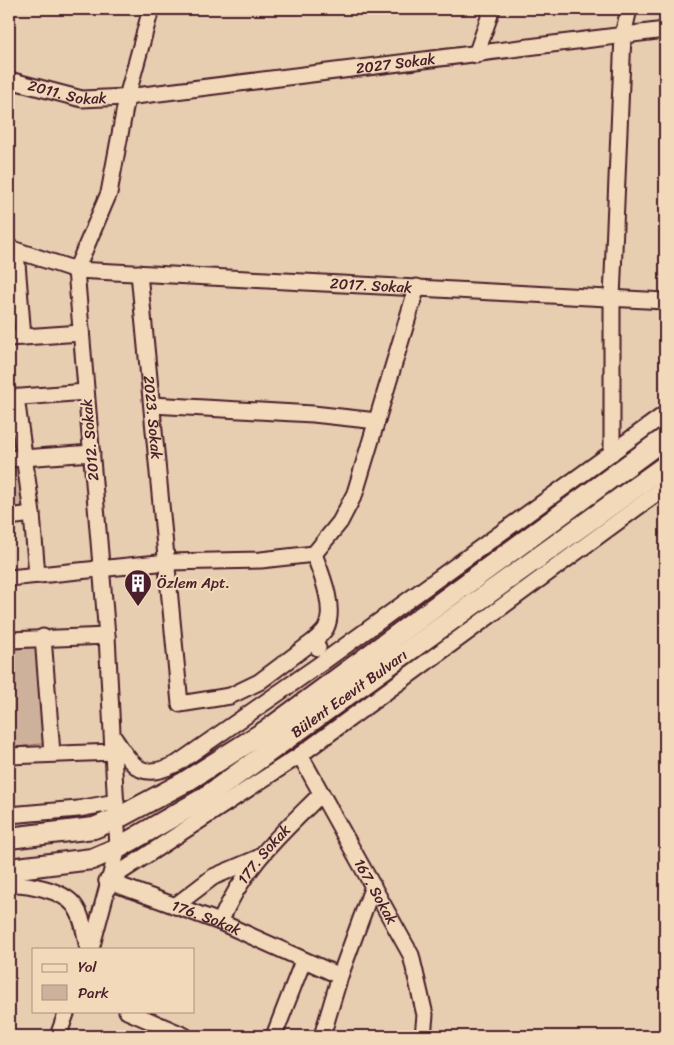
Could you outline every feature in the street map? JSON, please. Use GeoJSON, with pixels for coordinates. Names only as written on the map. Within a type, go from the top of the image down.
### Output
{"type":"FeatureCollection","features":[{"type":"Feature","properties":{"kind":"main road","name":"Bülent Ecevit Bulvarı"},"geometry":{"type":"LineString","coordinates":[[9,838],[94,828],[116,811],[185,782],[269,729],[665,438]]}},
{"type":"Feature","properties":{"kind":"main road","name":"Bülent Ecevit Bulvarı"},"geometry":{"type":"LineString","coordinates":[[12,876],[92,859],[118,848],[203,799],[665,466]]}},
{"type":"Feature","properties":{"kind":"street","name":"2012. Sokak"},"geometry":{"type":"LineString","coordinates":[[90,948],[107,881],[118,848],[107,636],[76,270],[108,193],[127,97],[151,9]]}},
{"type":"Feature","properties":{"kind":"street"},"geometry":{"type":"LineString","coordinates":[[476,55],[492,9]]}},
{"type":"Feature","properties":{"kind":"street"},"geometry":{"type":"LineString","coordinates":[[612,454],[612,298],[623,35],[629,9]]}},
{"type":"Feature","properties":{"kind":"street","name":"2027 Sokak"},"geometry":{"type":"LineString","coordinates":[[127,97],[665,30]]}},
{"type":"Feature","properties":{"kind":"street","name":"2011. Sokak"},"geometry":{"type":"LineString","coordinates":[[9,80],[82,99],[127,97]]}},
{"type":"Feature","properties":{"kind":"street"},"geometry":{"type":"LineString","coordinates":[[13,249],[16,337],[80,333]]}},
{"type":"Feature","properties":{"kind":"street","name":"2017. Sokak"},"geometry":{"type":"LineString","coordinates":[[13,249],[76,270],[665,301]]}},
{"type":"Feature","properties":{"kind":"street","name":"2023. Sokak"},"geometry":{"type":"LineString","coordinates":[[139,273],[168,562],[180,704],[230,696],[259,682],[315,640]]}},
{"type":"Feature","properties":{"kind":"street"},"geometry":{"type":"LineString","coordinates":[[9,578],[168,562],[261,560],[314,554],[336,527],[355,493],[417,288]]}},
{"type":"Feature","properties":{"kind":"street"},"geometry":{"type":"LineString","coordinates":[[37,575],[32,514],[24,458],[12,398],[86,392]]}},
{"type":"Feature","properties":{"kind":"street"},"geometry":{"type":"LineString","coordinates":[[152,404],[313,414],[377,421]]}},
{"type":"Feature","properties":{"kind":"street"},"geometry":{"type":"LineString","coordinates":[[9,756],[114,745],[137,767],[150,772],[161,772],[178,763],[323,662],[665,414]]}},
{"type":"Feature","properties":{"kind":"street"},"geometry":{"type":"LineString","coordinates":[[9,459],[92,453]]}},
{"type":"Feature","properties":{"kind":"street"},"geometry":{"type":"LineString","coordinates":[[107,881],[300,755],[665,487]]}},
{"type":"Feature","properties":{"kind":"street"},"geometry":{"type":"LineString","coordinates":[[9,517],[32,514]]}},
{"type":"Feature","properties":{"kind":"street"},"geometry":{"type":"LineString","coordinates":[[314,554],[325,586],[329,608],[326,628],[315,640],[323,662]]}},
{"type":"Feature","properties":{"kind":"street"},"geometry":{"type":"LineString","coordinates":[[9,640],[43,637],[107,636]]}},
{"type":"Feature","properties":{"kind":"street"},"geometry":{"type":"LineString","coordinates":[[43,637],[52,753]]}},
{"type":"Feature","properties":{"kind":"street","name":"167. Sokak"},"geometry":{"type":"LineString","coordinates":[[300,755],[411,955],[425,1015],[423,1036]]}},
{"type":"Feature","properties":{"kind":"street","name":"177. Sokak"},"geometry":{"type":"LineString","coordinates":[[220,922],[232,894],[258,858],[321,794]]}},
{"type":"Feature","properties":{"kind":"street"},"geometry":{"type":"LineString","coordinates":[[9,815],[78,809],[116,811]]}},
{"type":"Feature","properties":{"kind":"street"},"geometry":{"type":"LineString","coordinates":[[175,906],[213,877],[258,858]]}},
{"type":"Feature","properties":{"kind":"street"},"geometry":{"type":"LineString","coordinates":[[12,876],[51,891],[73,903],[79,914],[90,948]]}},
{"type":"Feature","properties":{"kind":"street","name":"176. Sokak"},"geometry":{"type":"LineString","coordinates":[[107,881],[220,922],[303,961],[340,976]]}},
{"type":"Feature","properties":{"kind":"street"},"geometry":{"type":"LineString","coordinates":[[322,1036],[340,976],[372,886]]}},
{"type":"Feature","properties":{"kind":"street"},"geometry":{"type":"LineString","coordinates":[[274,1036],[303,961]]}},
{"type":"Feature","properties":{"kind":"street"},"geometry":{"type":"LineString","coordinates":[[58,1036],[67,1012]]}},
{"type":"Feature","properties":{"kind":"street"},"geometry":{"type":"LineString","coordinates":[[129,1012],[185,1036]]}},
{"type":"Feature","properties":{"kind":"green space"},"geometry":{"type":"Polygon","coordinates":[[[18,464],[24,508],[9,510],[9,466],[18,464]]]}},
{"type":"Feature","properties":{"kind":"green space"},"geometry":{"type":"Polygon","coordinates":[[[35,647],[47,743],[9,748],[9,650],[35,647]]]}},
{"type":"Feature","properties":{"kind":"place","name":"Özlem Apt."},"geometry":{"type":"Point","coordinates":[138,607]}}]}
